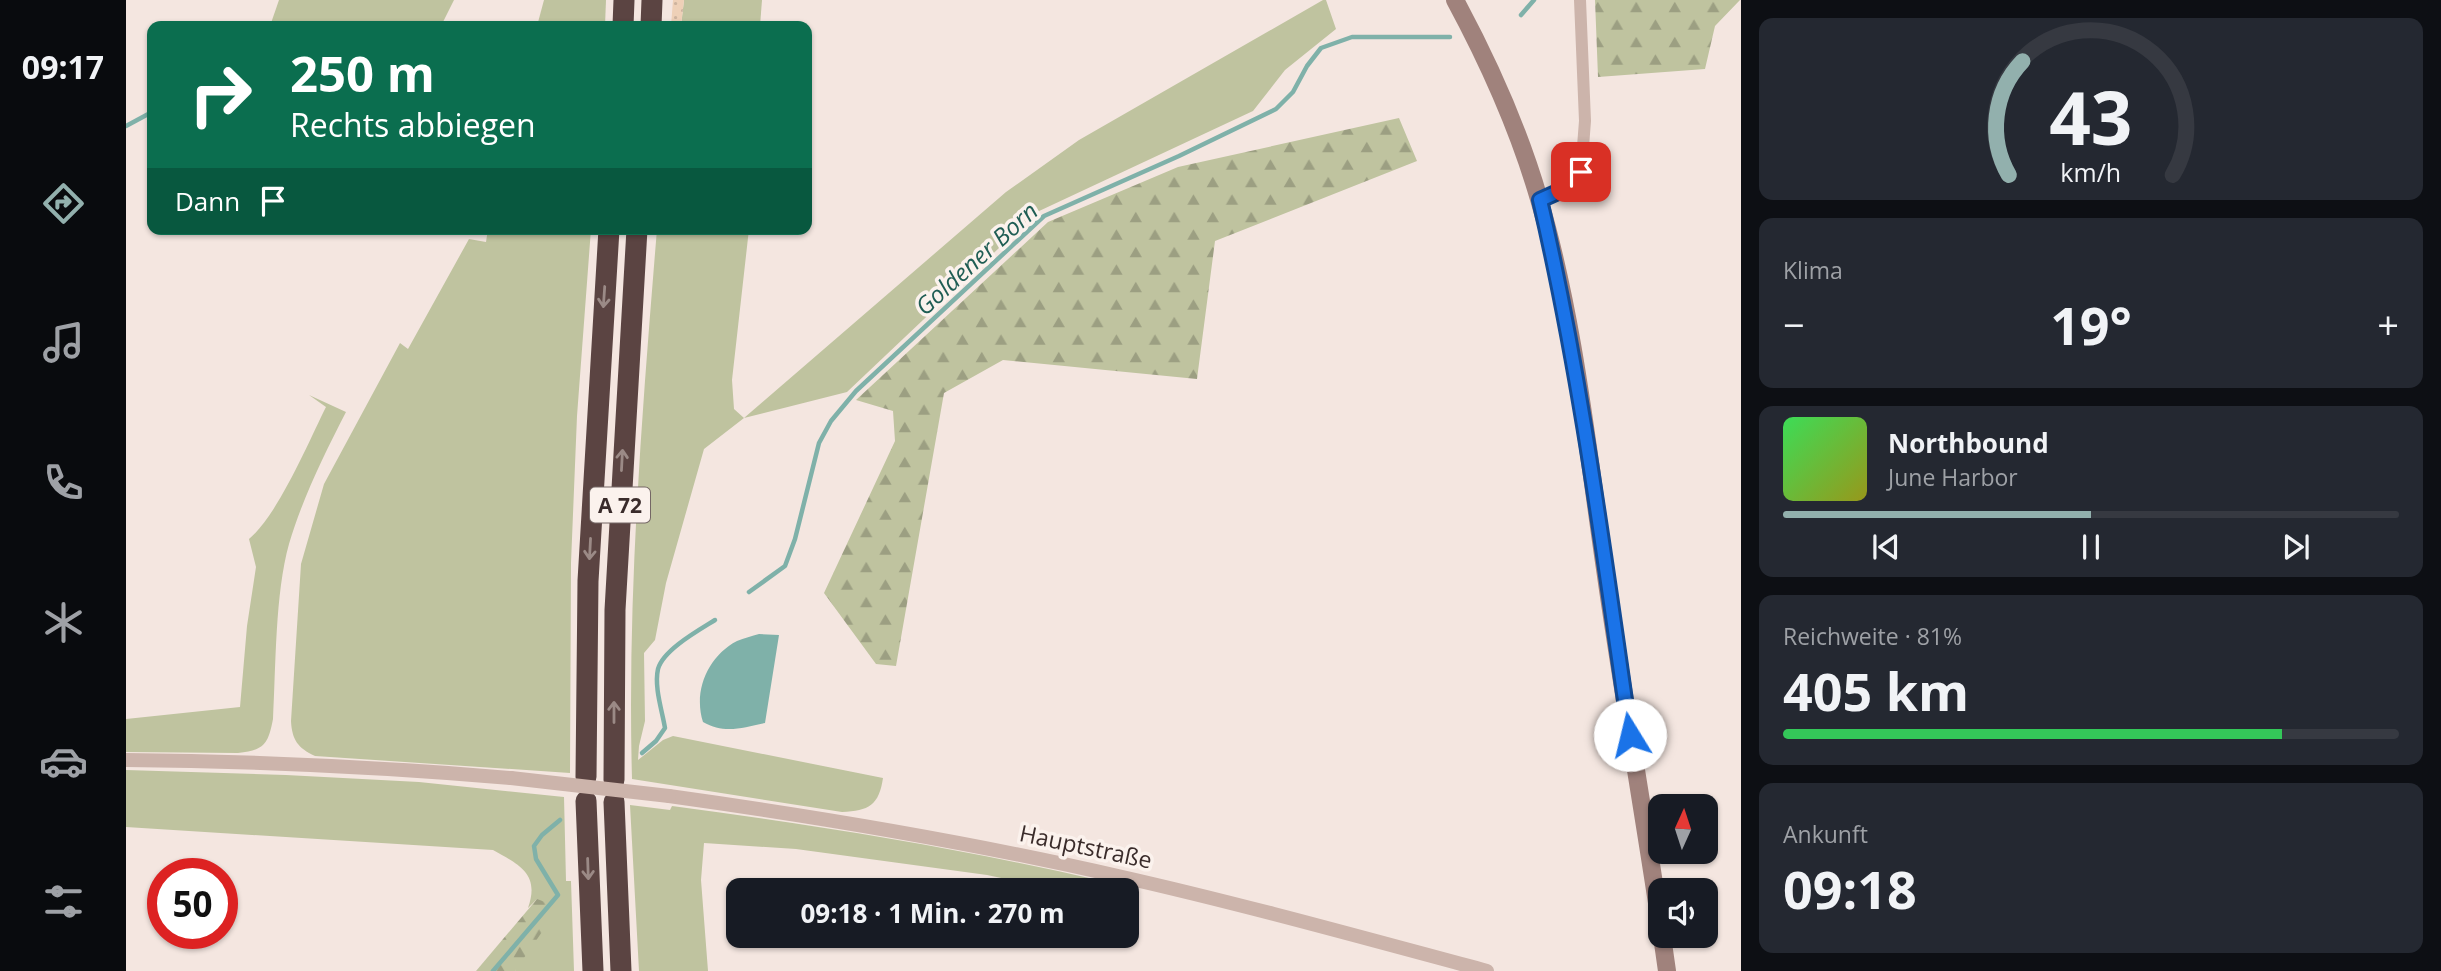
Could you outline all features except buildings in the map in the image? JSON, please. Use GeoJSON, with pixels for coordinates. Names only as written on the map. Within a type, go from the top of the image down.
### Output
{"type":"FeatureCollection","features":[{"type":"Feature","properties":{"kind":"highway"},"geometry":{"type":"LineString","coordinates":[[623,21],[624,0]]}},
{"type":"Feature","properties":{"kind":"highway"},"geometry":{"type":"LineString","coordinates":[[651,21],[652,0]]}},
{"type":"Feature","properties":{"kind":"highway","name":"A 72"},"geometry":{"type":"LineString","coordinates":[[586,777],[588,581],[609,235]]}},
{"type":"Feature","properties":{"kind":"highway","name":"A 72"},"geometry":{"type":"LineString","coordinates":[[614,780],[615,610],[637,235]]}},
{"type":"Feature","properties":{"kind":"highway"},"geometry":{"type":"LineString","coordinates":[[586,801],[593,971]]}},
{"type":"Feature","properties":{"kind":"highway"},"geometry":{"type":"LineString","coordinates":[[614,802],[621,971]]}},
{"type":"Feature","properties":{"kind":"main road"},"geometry":{"type":"LineString","coordinates":[[1455,0],[1519,138],[1540,200],[1559,279],[1653,878]]}},
{"type":"Feature","properties":{"kind":"main road"},"geometry":{"type":"LineString","coordinates":[[1664,948],[1667,971]]}},
{"type":"Feature","properties":{"kind":"street"},"geometry":{"type":"LineString","coordinates":[[1540,200],[1569,187],[1581,172],[1585,121],[1580,0]]}},
{"type":"Feature","properties":{"kind":"street","name":"Hauptstraße"},"geometry":{"type":"LineString","coordinates":[[126,760],[281,764],[511,778],[669,796],[886,829],[1022,855],[1231,902],[1488,971]]}},
{"type":"Feature","properties":{"kind":"green space"},"geometry":{"type":"Polygon","coordinates":[[[279,0],[454,0],[444,21],[272,21],[279,0]]]}},
{"type":"Feature","properties":{"kind":"green space"},"geometry":{"type":"Polygon","coordinates":[[[544,0],[606,0],[605,21],[538,21],[544,0]]]}},
{"type":"Feature","properties":{"kind":"green space"},"geometry":{"type":"Polygon","coordinates":[[[684,0],[762,0],[760,21],[682,21],[684,0]]]}},
{"type":"Feature","properties":{"kind":"green space"},"geometry":{"type":"Polygon","coordinates":[[[1326,0],[1336,29],[1285,70],[1253,111],[1037,212],[847,392],[744,418],[1006,192],[1079,140],[1326,0]]]}},
{"type":"Feature","properties":{"kind":"green space"},"geometry":{"type":"Polygon","coordinates":[[[1595,0],[1740,0],[1715,26],[1705,69],[1598,77],[1595,0]]]}},
{"type":"Feature","properties":{"kind":"green space"},"geometry":{"type":"Polygon","coordinates":[[[1399,118],[1417,161],[1215,241],[1197,379],[1003,360],[944,393],[896,666],[876,664],[824,593],[895,441],[893,411],[856,400],[1048,222],[1178,167],[1399,118]]]}},
{"type":"Feature","properties":{"kind":"green space"},"geometry":{"type":"Polygon","coordinates":[[[487,235],[591,235],[577,416],[571,563],[570,773],[315,756],[297,743],[291,721],[301,564],[324,484],[400,343],[408,349],[469,239],[486,242],[487,235]]]}},
{"type":"Feature","properties":{"kind":"green space"},"geometry":{"type":"Polygon","coordinates":[[[657,235],[748,235],[732,380],[734,409],[744,418],[704,449],[666,583],[655,640],[644,653],[645,721],[638,760],[663,740],[673,736],[883,778],[879,795],[866,808],[842,812],[632,779],[634,573],[641,435],[657,235]]]}},
{"type":"Feature","properties":{"kind":"green space"},"geometry":{"type":"Polygon","coordinates":[[[309,395],[346,412],[307,493],[284,564],[273,719],[267,740],[259,748],[238,753],[126,752],[126,719],[240,707],[247,626],[256,567],[249,539],[260,528],[281,496],[326,407],[309,395]]]}},
{"type":"Feature","properties":{"kind":"green space"},"geometry":{"type":"Polygon","coordinates":[[[126,770],[419,782],[564,797],[566,881],[571,881],[574,971],[515,971],[537,899],[528,908],[531,887],[525,872],[493,850],[126,827],[126,770]]]}},
{"type":"Feature","properties":{"kind":"green space"},"geometry":{"type":"Polygon","coordinates":[[[630,805],[670,810],[672,806],[834,829],[1089,878],[1001,878],[796,849],[704,843],[701,880],[708,971],[639,971],[630,805]]]}},
{"type":"Feature","properties":{"kind":"green space"},"geometry":{"type":"Polygon","coordinates":[[[537,899],[553,905],[553,916],[515,971],[476,971],[537,899]]]}},
{"type":"Feature","properties":{"kind":"sand"},"geometry":{"type":"Polygon","coordinates":[[[673,0],[684,0],[682,21],[671,21],[673,0]]]}},
{"type":"Feature","properties":{"kind":"water"},"geometry":{"type":"Polygon","coordinates":[[[759,634],[779,635],[765,723],[726,729],[703,722],[700,698],[705,675],[711,665],[737,641],[759,634]]]}},
{"type":"Feature","properties":{"kind":"waterway","name":"Goldener Born"},"geometry":{"type":"LineString","coordinates":[[1521,15],[1534,0]]}},
{"type":"Feature","properties":{"kind":"waterway","name":"Goldener Born"},"geometry":{"type":"LineString","coordinates":[[749,592],[785,566],[795,539],[819,443],[831,421],[856,391],[1044,216],[1276,109],[1293,92],[1307,66],[1321,48],[1352,37],[1450,37]]}},
{"type":"Feature","properties":{"kind":"waterway"},"geometry":{"type":"LineString","coordinates":[[126,126],[147,115]]}},
{"type":"Feature","properties":{"kind":"waterway","name":"Goldener Born"},"geometry":{"type":"LineString","coordinates":[[642,753],[656,741],[665,728],[657,683],[661,662],[682,641],[715,620]]}},
{"type":"Feature","properties":{"kind":"waterway","name":"Goldener Born"},"geometry":{"type":"LineString","coordinates":[[493,971],[558,895],[536,859],[534,846],[542,835],[560,820]]}},
{"type":"Feature","properties":{"kind":"route"},"geometry":{"type":"LineString","coordinates":[[1581,172],[1569,187],[1540,200],[1559,279],[1577,384],[1630,735]]}}]}
